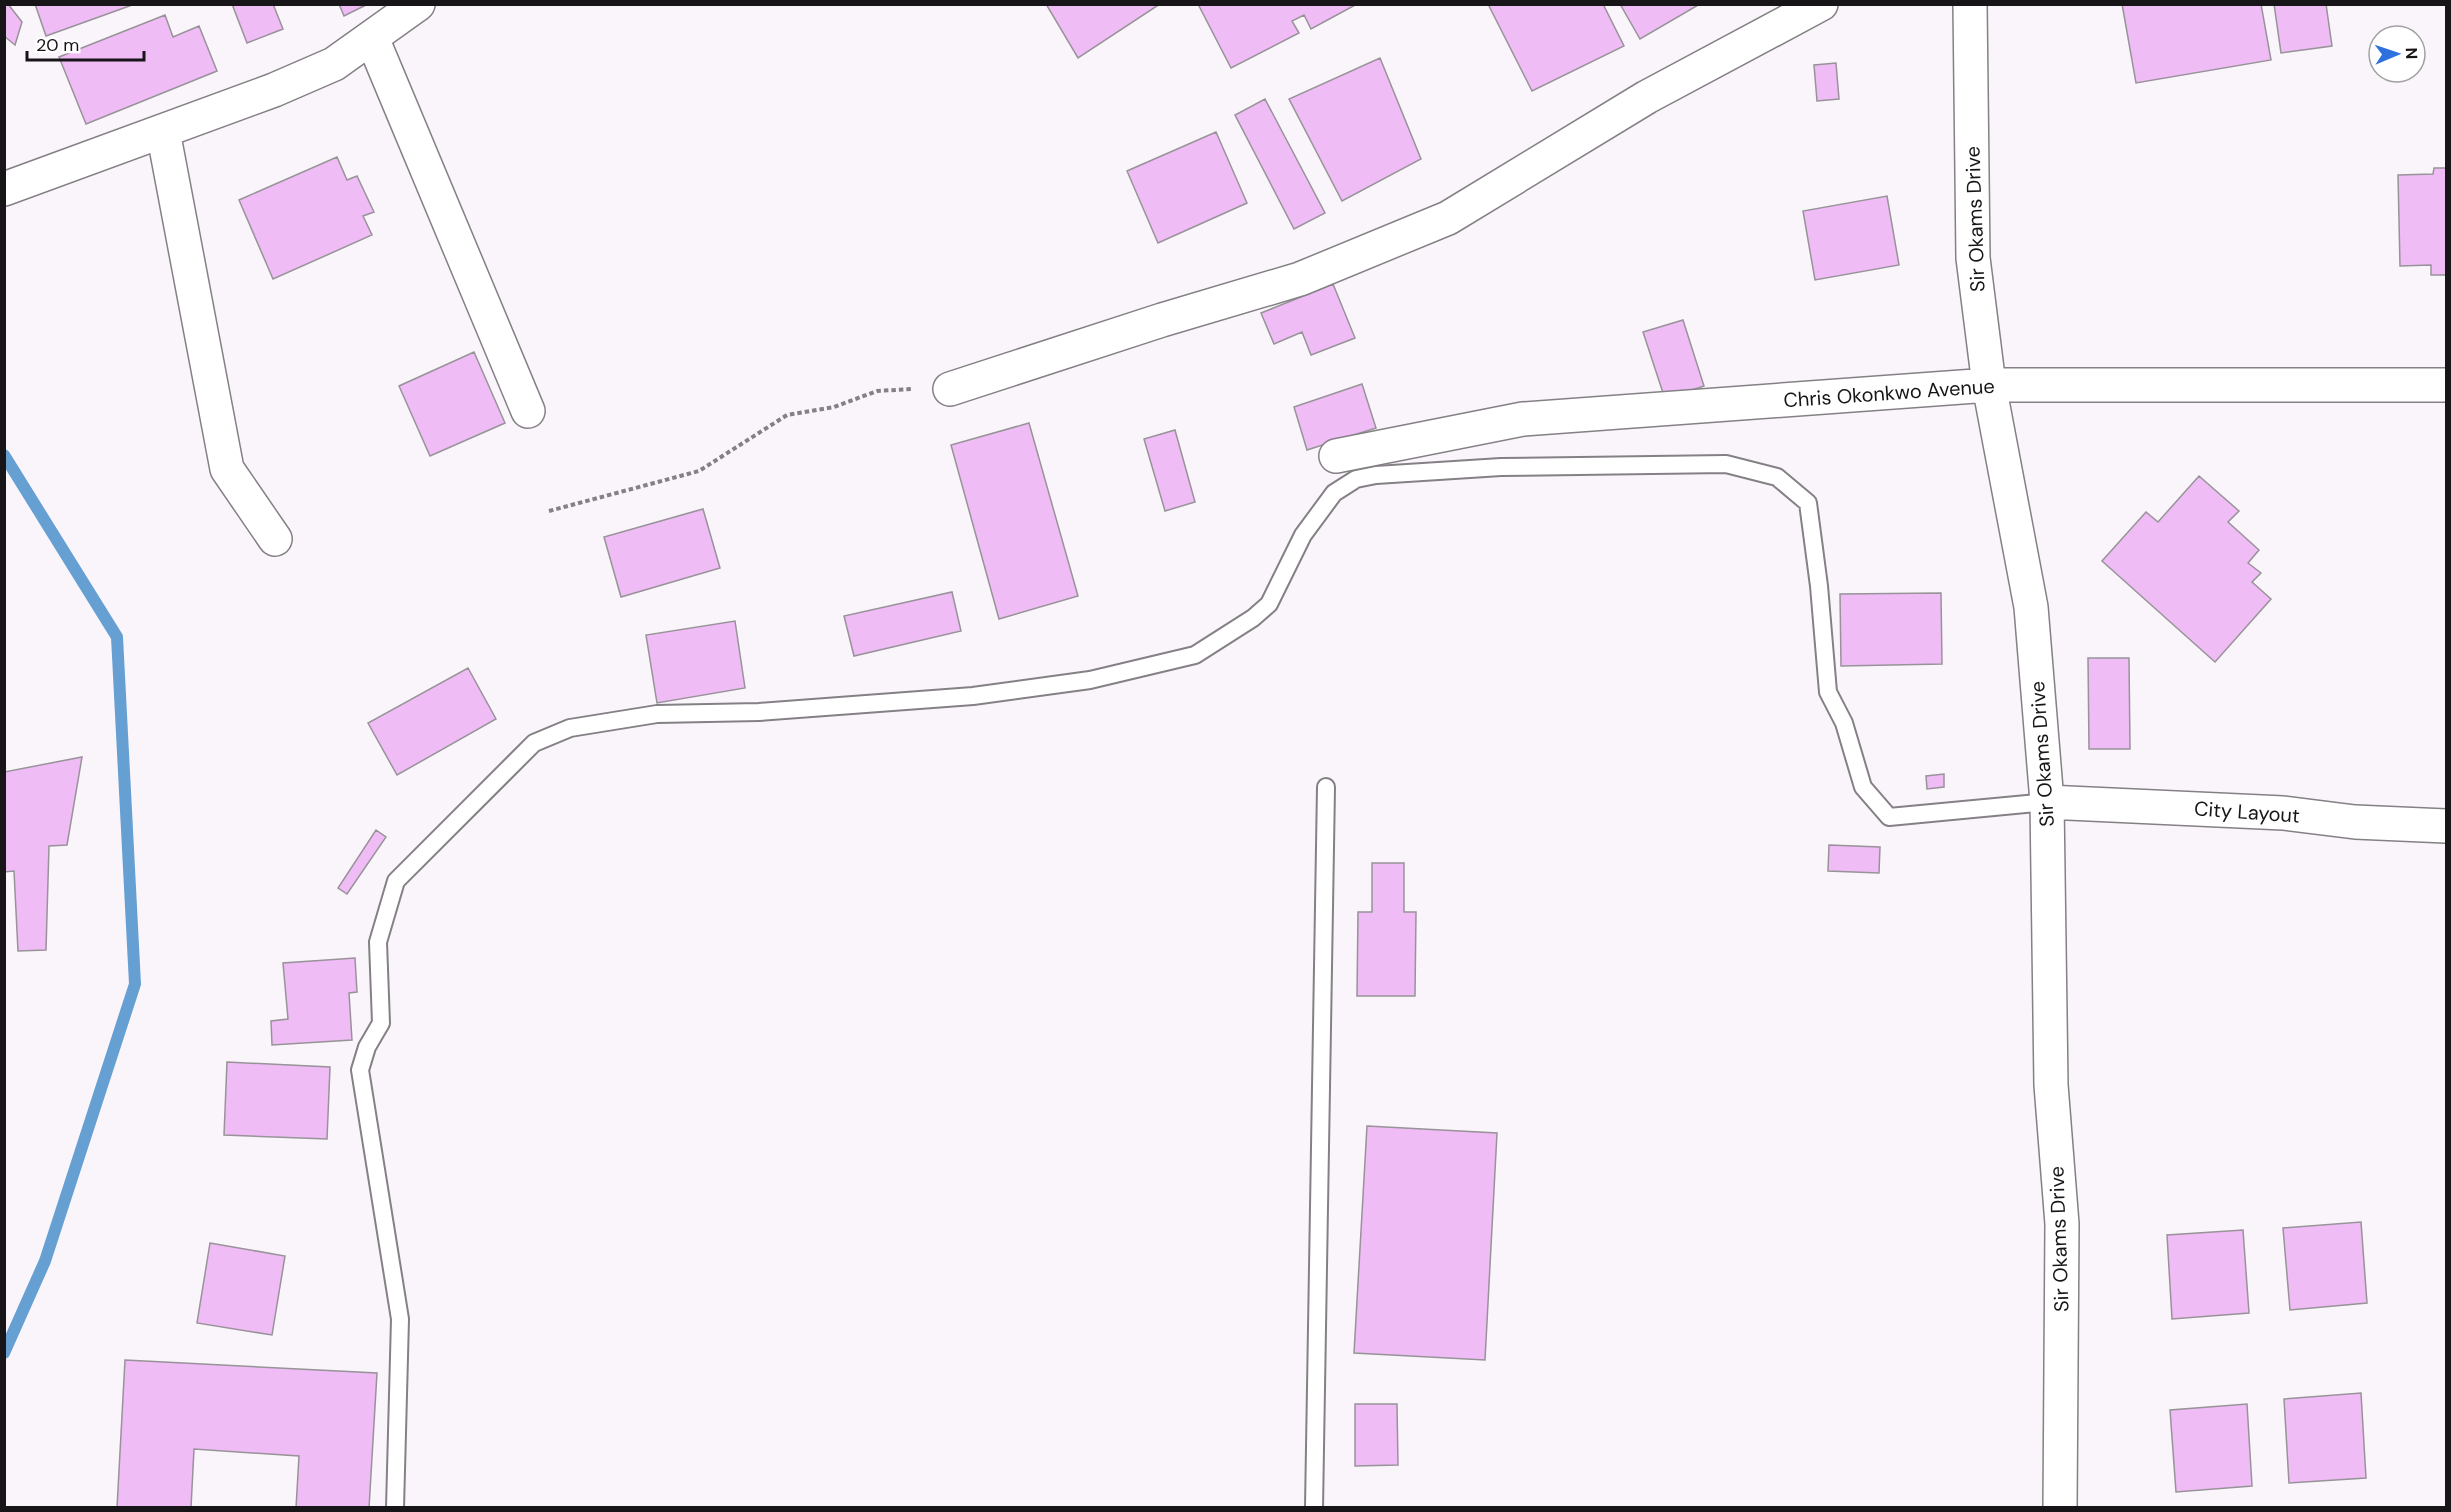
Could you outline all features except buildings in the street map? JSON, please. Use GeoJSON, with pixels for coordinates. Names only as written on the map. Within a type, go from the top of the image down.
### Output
{"type":"FeatureCollection","features":[{"type":"Feature","properties":{"kind":"street"},"geometry":{"type":"LineString","coordinates":[[4,189],[274,90],[334,64],[418,4]]}},
{"type":"Feature","properties":{"kind":"street"},"geometry":{"type":"LineString","coordinates":[[950,389],[1162,320],[1300,279],[1448,218],[1647,97],[1821,4]]}},
{"type":"Feature","properties":{"kind":"street","name":"Sir Okams Drive"},"geometry":{"type":"LineString","coordinates":[[1970,4],[1973,258],[1989,385],[2031,607],[2047,802],[2051,1085],[2062,1224],[2060,1508]]}},
{"type":"Feature","properties":{"kind":"street"},"geometry":{"type":"LineString","coordinates":[[372,38],[528,411]]}},
{"type":"Feature","properties":{"kind":"street"},"geometry":{"type":"LineString","coordinates":[[163,131],[227,469],[275,538]]}},
{"type":"Feature","properties":{"kind":"street","name":"Chris Okonkwo Avenue"},"geometry":{"type":"LineString","coordinates":[[1336,456],[1523,419],[1989,385],[2446,385]]}},
{"type":"Feature","properties":{"kind":"street","name":"City Layout"},"geometry":{"type":"LineString","coordinates":[[2047,802],[2283,813],[2355,822],[2446,826]]}},
{"type":"Feature","properties":{"kind":"lane"},"geometry":{"type":"LineString","coordinates":[[395,1508],[400,1319],[360,1070],[367,1047],[381,1023],[378,942],[396,881],[534,743],[570,728],[657,714],[759,712],[973,696],[1090,680],[1195,655],[1254,618],[1269,604],[1303,535],[1334,493],[1356,479],[1376,475],[1501,467],[1726,464],[1777,477],[1808,502],[1819,586],[1828,692],[1844,723],[1863,787],[1889,817],[2047,802]]}},
{"type":"Feature","properties":{"kind":"lane"},"geometry":{"type":"LineString","coordinates":[[1314,1508],[1326,787]]}},
{"type":"Feature","properties":{"kind":"path"},"geometry":{"type":"LineString","coordinates":[[549,511],[699,471],[787,415],[834,407],[878,391],[950,389]]}},
{"type":"Feature","properties":{"kind":"waterway"},"geometry":{"type":"LineString","coordinates":[[4,455],[117,637],[135,984],[45,1261],[4,1353]]}}]}
